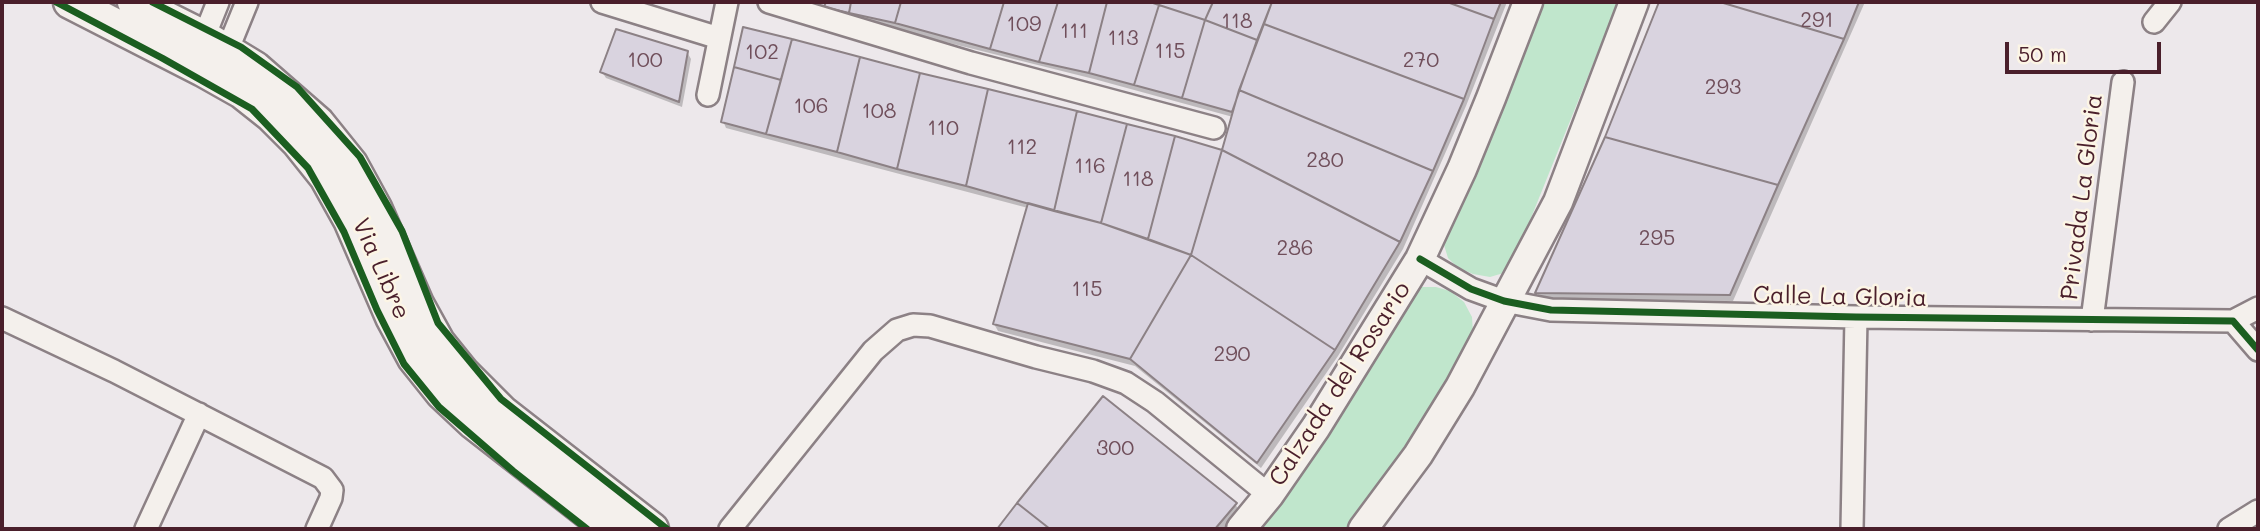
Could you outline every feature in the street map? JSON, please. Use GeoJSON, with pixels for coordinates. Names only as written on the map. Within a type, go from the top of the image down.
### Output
{"type":"FeatureCollection","features":[{"type":"Feature","properties":{"kind":"main road"},"geometry":{"type":"LineString","coordinates":[[70,2],[204,70],[242,92],[271,115],[298,142],[326,177],[350,220],[392,317],[414,358],[442,393],[474,423],[610,529]]}},
{"type":"Feature","properties":{"kind":"main road"},"geometry":{"type":"LineString","coordinates":[[134,2],[216,44],[255,68],[318,123],[351,163],[417,304],[438,342],[463,373],[502,412],[652,529]]}},
{"type":"Feature","properties":{"kind":"street"},"geometry":{"type":"LineString","coordinates":[[216,44],[218,2]]}},
{"type":"Feature","properties":{"kind":"street"},"geometry":{"type":"LineString","coordinates":[[216,44],[247,2]]}},
{"type":"Feature","properties":{"kind":"street"},"geometry":{"type":"LineString","coordinates":[[602,2],[719,38]]}},
{"type":"Feature","properties":{"kind":"street"},"geometry":{"type":"LineString","coordinates":[[708,95],[727,2]]}},
{"type":"Feature","properties":{"kind":"street"},"geometry":{"type":"LineString","coordinates":[[769,2],[971,64],[1214,128]]}},
{"type":"Feature","properties":{"kind":"street","name":"Calzada del Rosario"},"geometry":{"type":"LineString","coordinates":[[1241,529],[1269,495],[1316,427],[1420,259],[1467,157],[1528,2]]}},
{"type":"Feature","properties":{"kind":"street"},"geometry":{"type":"LineString","coordinates":[[1363,529],[1425,443],[1460,387],[1558,202],[1634,2]]}},
{"type":"Feature","properties":{"kind":"street"},"geometry":{"type":"LineString","coordinates":[[2154,22],[2170,2]]}},
{"type":"Feature","properties":{"kind":"street","name":"Privada La Gloria"},"geometry":{"type":"LineString","coordinates":[[2092,320],[2123,82]]}},
{"type":"Feature","properties":{"kind":"street","name":"Calle La Gloria"},"geometry":{"type":"LineString","coordinates":[[1420,259],[1472,289],[1526,307],[1584,311],[1856,317],[2233,321]]}},
{"type":"Feature","properties":{"kind":"street"},"geometry":{"type":"LineString","coordinates":[[2258,308],[2233,321],[2258,350]]}},
{"type":"Feature","properties":{"kind":"street"},"geometry":{"type":"LineString","coordinates":[[1852,529],[1856,317]]}},
{"type":"Feature","properties":{"kind":"street"},"geometry":{"type":"LineString","coordinates":[[2,318],[323,478],[332,490],[317,529]]}},
{"type":"Feature","properties":{"kind":"street"},"geometry":{"type":"LineString","coordinates":[[730,529],[873,351],[897,330],[913,325],[930,326],[1093,371],[1126,383],[1155,402],[1269,495]]}},
{"type":"Feature","properties":{"kind":"street"},"geometry":{"type":"LineString","coordinates":[[146,529],[199,414]]}},
{"type":"Feature","properties":{"kind":"street"},"geometry":{"type":"LineString","coordinates":[[2229,529],[2258,511]]}},
{"type":"Feature","properties":{"kind":"green space"},"geometry":{"type":"Polygon","coordinates":[[[1535,2],[1618,2],[1514,260],[1507,272],[1490,277],[1473,274],[1457,267],[1448,258],[1444,245],[1448,222],[1535,2]]]}},
{"type":"Feature","properties":{"kind":"green space"},"geometry":{"type":"Polygon","coordinates":[[[1421,287],[1450,291],[1464,302],[1472,317],[1473,333],[1374,499],[1350,529],[1252,529],[1408,292],[1421,287]]]}},
{"type":"Feature","properties":{"kind":"building"},"geometry":{"type":"Polygon","coordinates":[[[807,2],[826,2],[824,7],[807,2]]]}},
{"type":"Feature","properties":{"kind":"building"},"geometry":{"type":"Polygon","coordinates":[[[826,2],[851,2],[849,13],[824,7],[826,2]]]}},
{"type":"Feature","properties":{"kind":"building"},"geometry":{"type":"Polygon","coordinates":[[[851,2],[901,2],[895,23],[849,13],[851,2]]]}},
{"type":"Feature","properties":{"kind":"building"},"geometry":{"type":"Polygon","coordinates":[[[901,2],[1004,2],[990,49],[895,23],[901,2]]]}},
{"type":"Feature","properties":{"kind":"building"},"geometry":{"type":"Polygon","coordinates":[[[1004,2],[1058,2],[1039,62],[990,49],[1004,2]]]}},
{"type":"Feature","properties":{"kind":"building"},"geometry":{"type":"Polygon","coordinates":[[[1058,2],[1107,2],[1089,73],[1039,62],[1058,2]]]}},
{"type":"Feature","properties":{"kind":"building"},"geometry":{"type":"Polygon","coordinates":[[[1107,2],[1150,2],[1159,5],[1134,85],[1089,73],[1107,2]]]}},
{"type":"Feature","properties":{"kind":"building"},"geometry":{"type":"Polygon","coordinates":[[[1160,2],[1213,2],[1205,20],[1159,5],[1160,2]]]}},
{"type":"Feature","properties":{"kind":"building"},"geometry":{"type":"Polygon","coordinates":[[[1213,2],[1272,2],[1257,40],[1205,20],[1213,2]]]}},
{"type":"Feature","properties":{"kind":"building"},"geometry":{"type":"Polygon","coordinates":[[[1272,2],[1447,2],[1494,19],[1464,99],[1264,24],[1272,2]]]}},
{"type":"Feature","properties":{"kind":"building"},"geometry":{"type":"Polygon","coordinates":[[[1447,2],[1501,2],[1494,19],[1447,2]]]}},
{"type":"Feature","properties":{"kind":"building"},"geometry":{"type":"Polygon","coordinates":[[[1659,2],[1720,2],[1844,39],[1778,185],[1605,137],[1659,2]]]}},
{"type":"Feature","properties":{"kind":"building"},"geometry":{"type":"Polygon","coordinates":[[[1720,2],[1859,2],[1844,39],[1720,2]]]}},
{"type":"Feature","properties":{"kind":"building"},"geometry":{"type":"Polygon","coordinates":[[[1159,5],[1205,20],[1182,98],[1134,85],[1159,5]]]}},
{"type":"Feature","properties":{"kind":"building"},"geometry":{"type":"Polygon","coordinates":[[[1205,20],[1257,40],[1232,112],[1182,98],[1205,20]]]}},
{"type":"Feature","properties":{"kind":"building"},"geometry":{"type":"Polygon","coordinates":[[[1264,24],[1464,99],[1433,171],[1239,90],[1264,24]]]}},
{"type":"Feature","properties":{"kind":"building"},"geometry":{"type":"Polygon","coordinates":[[[743,27],[792,39],[781,80],[734,67],[743,27]]]}},
{"type":"Feature","properties":{"kind":"building"},"geometry":{"type":"Polygon","coordinates":[[[616,29],[688,51],[679,102],[600,72],[616,29]]]}},
{"type":"Feature","properties":{"kind":"building"},"geometry":{"type":"Polygon","coordinates":[[[792,39],[860,57],[837,152],[766,134],[792,39]]]}},
{"type":"Feature","properties":{"kind":"building"},"geometry":{"type":"Polygon","coordinates":[[[860,57],[920,73],[897,169],[837,152],[860,57]]]}},
{"type":"Feature","properties":{"kind":"building"},"geometry":{"type":"Polygon","coordinates":[[[734,67],[781,80],[766,134],[721,122],[734,67]]]}},
{"type":"Feature","properties":{"kind":"building"},"geometry":{"type":"Polygon","coordinates":[[[920,73],[988,89],[966,186],[897,169],[920,73]]]}},
{"type":"Feature","properties":{"kind":"building"},"geometry":{"type":"Polygon","coordinates":[[[988,89],[1077,111],[1054,211],[966,186],[988,89]]]}},
{"type":"Feature","properties":{"kind":"building"},"geometry":{"type":"Polygon","coordinates":[[[1239,90],[1433,171],[1400,242],[1222,150],[1239,90]]]}},
{"type":"Feature","properties":{"kind":"building"},"geometry":{"type":"Polygon","coordinates":[[[1077,111],[1127,124],[1101,223],[1054,211],[1077,111]]]}},
{"type":"Feature","properties":{"kind":"building"},"geometry":{"type":"Polygon","coordinates":[[[1127,124],[1175,136],[1148,239],[1101,223],[1127,124]]]}},
{"type":"Feature","properties":{"kind":"building"},"geometry":{"type":"Polygon","coordinates":[[[1175,136],[1222,150],[1191,255],[1148,239],[1175,136]]]}},
{"type":"Feature","properties":{"kind":"building"},"geometry":{"type":"Polygon","coordinates":[[[1605,137],[1778,185],[1730,295],[1535,293],[1605,137]]]}},
{"type":"Feature","properties":{"kind":"building"},"geometry":{"type":"Polygon","coordinates":[[[1222,150],[1400,242],[1335,350],[1191,255],[1222,150]]]}},
{"type":"Feature","properties":{"kind":"building"},"geometry":{"type":"Polygon","coordinates":[[[1028,203],[1101,223],[1191,255],[1130,359],[993,324],[1028,203]]]}},
{"type":"Feature","properties":{"kind":"building"},"geometry":{"type":"Polygon","coordinates":[[[1191,255],[1335,350],[1257,463],[1130,359],[1191,255]]]}},
{"type":"Feature","properties":{"kind":"building"},"geometry":{"type":"Polygon","coordinates":[[[1103,396],[1237,503],[1215,529],[1050,529],[1017,503],[1103,396]]]}},
{"type":"Feature","properties":{"kind":"building"},"geometry":{"type":"Polygon","coordinates":[[[1017,503],[1050,529],[997,529],[1017,503]]]}},
{"type":"Feature","properties":{"kind":"cycle path","name":"Via Libre"},"geometry":{"type":"LineString","coordinates":[[56,2],[252,109],[308,168],[344,232],[377,310],[404,364],[439,407],[513,471],[587,529]]}},
{"type":"Feature","properties":{"kind":"cycle path"},"geometry":{"type":"LineString","coordinates":[[152,2],[241,47],[297,87],[360,157],[402,231],[438,323],[501,399],[667,529]]}},
{"type":"Feature","properties":{"kind":"cycle path"},"geometry":{"type":"LineString","coordinates":[[1420,259],[1471,289],[1504,301],[1551,310],[2233,321],[2258,350]]}}]}
